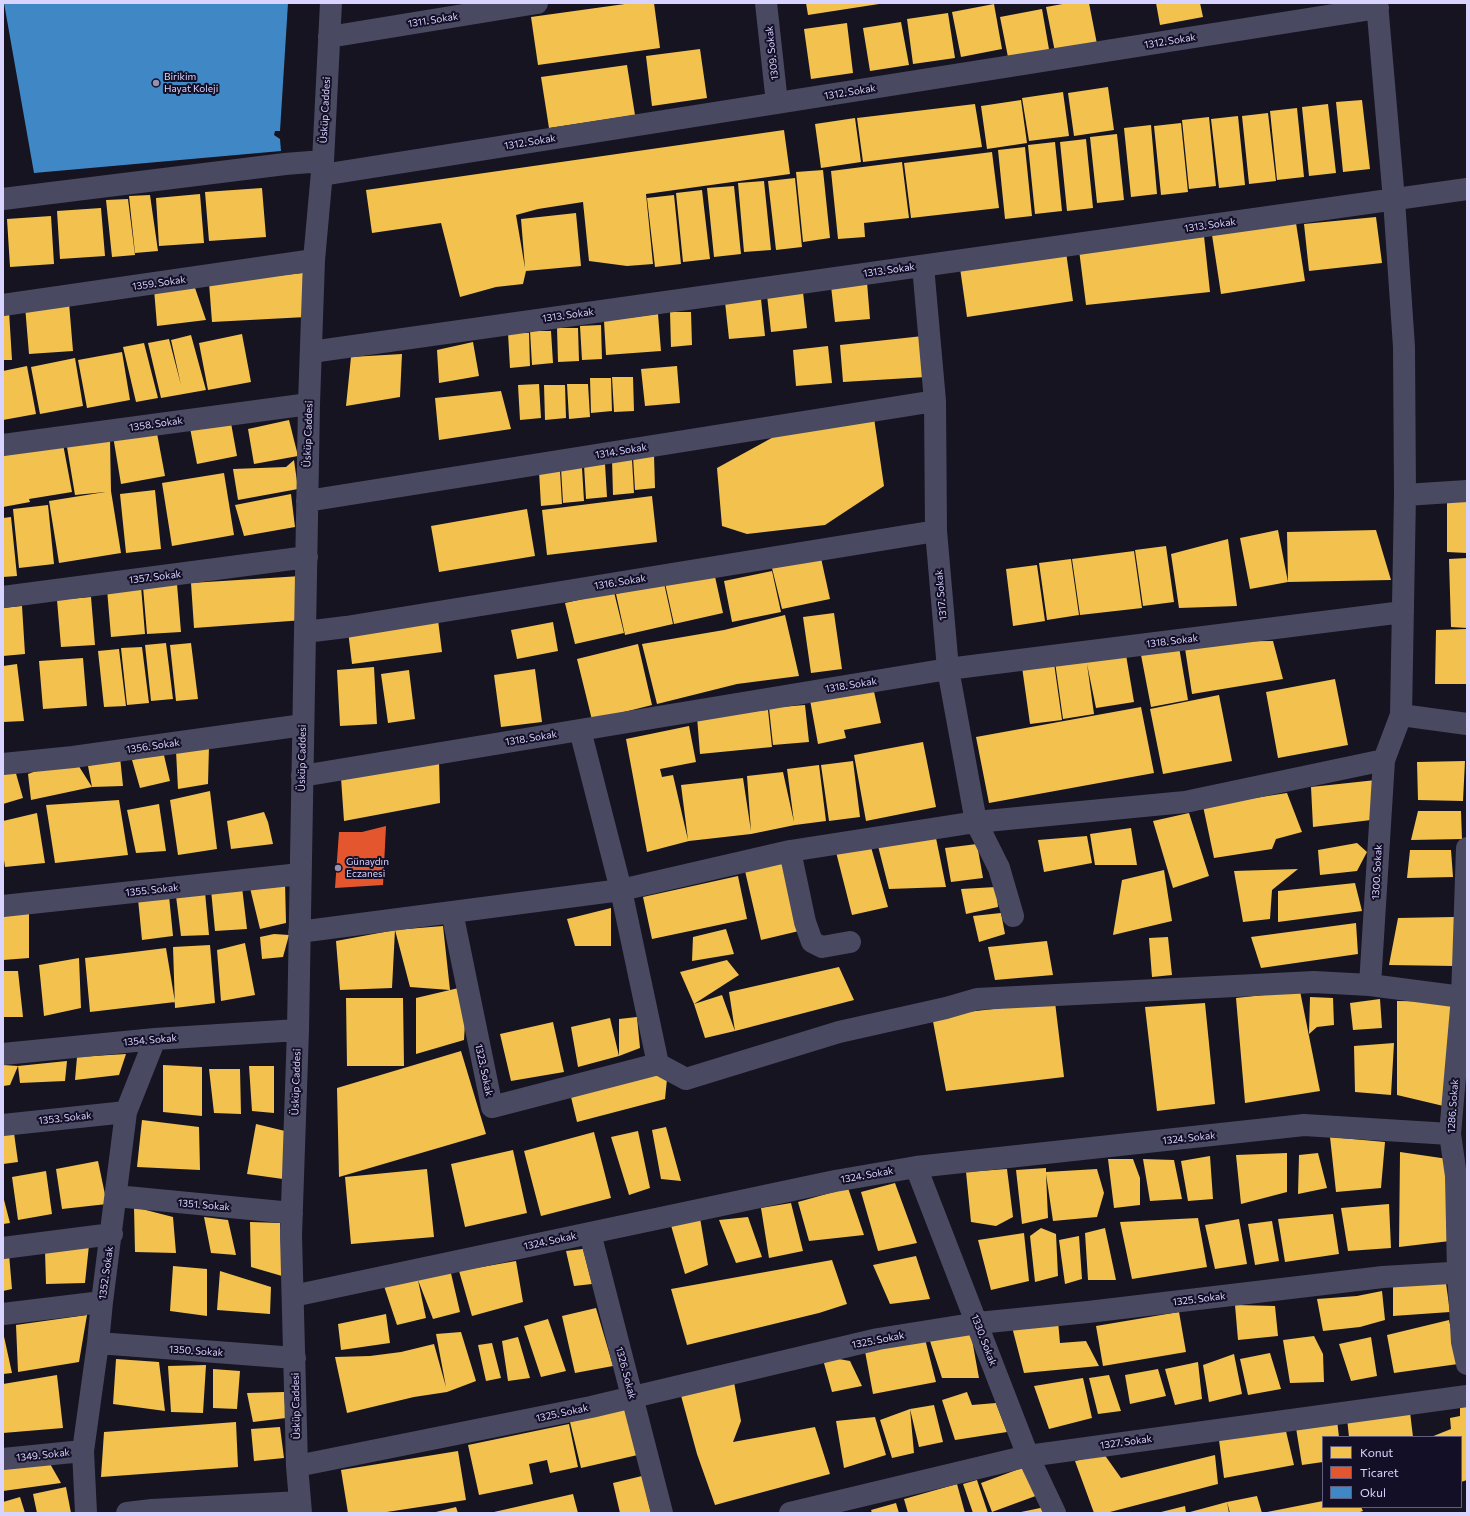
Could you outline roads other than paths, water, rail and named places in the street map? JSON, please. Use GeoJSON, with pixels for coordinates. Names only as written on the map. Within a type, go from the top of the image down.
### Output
{"type":"FeatureCollection","features":[{"type":"Feature","properties":{"kind":"street","name":"Üsküp Caddesi"},"geometry":{"type":"LineString","coordinates":[[301,1507],[298,1466],[292,1213],[298,1030],[309,404],[314,260],[322,168],[331,3]]}},
{"type":"Feature","properties":{"kind":"street","name":"1311. Sokak"},"geometry":{"type":"LineString","coordinates":[[329,37],[537,3]]}},
{"type":"Feature","properties":{"kind":"street","name":"1309. Sokak"},"geometry":{"type":"LineString","coordinates":[[766,3],[778,103]]}},
{"type":"Feature","properties":{"kind":"street","name":"1312. Sokak"},"geometry":{"type":"LineString","coordinates":[[3,199],[285,164],[322,168],[778,103],[1378,6]]}},
{"type":"Feature","properties":{"kind":"street","name":"1300. Sokak"},"geometry":{"type":"LineString","coordinates":[[1370,985],[1384,760],[1401,715],[1405,496],[1404,347],[1394,200],[1378,6]]}},
{"type":"Feature","properties":{"kind":"street","name":"1313. Sokak"},"geometry":{"type":"LineString","coordinates":[[311,352],[1467,189]]}},
{"type":"Feature","properties":{"kind":"street","name":"1359. Sokak"},"geometry":{"type":"LineString","coordinates":[[3,305],[314,260]]}},
{"type":"Feature","properties":{"kind":"street","name":"1317. Sokak"},"geometry":{"type":"LineString","coordinates":[[924,266],[935,401],[936,531],[948,669],[976,822],[999,868],[1013,916]]}},
{"type":"Feature","properties":{"kind":"street","name":"1314. Sokak"},"geometry":{"type":"LineString","coordinates":[[307,501],[935,401]]}},
{"type":"Feature","properties":{"kind":"street","name":"1358. Sokak"},"geometry":{"type":"LineString","coordinates":[[3,445],[309,404]]}},
{"type":"Feature","properties":{"kind":"street"},"geometry":{"type":"LineString","coordinates":[[1405,496],[1467,491]]}},
{"type":"Feature","properties":{"kind":"street","name":"1316. Sokak"},"geometry":{"type":"LineString","coordinates":[[305,632],[362,625],[936,531]]}},
{"type":"Feature","properties":{"kind":"street","name":"1357. Sokak"},"geometry":{"type":"LineString","coordinates":[[3,597],[307,557]]}},
{"type":"Feature","properties":{"kind":"street","name":"1318. Sokak"},"geometry":{"type":"LineString","coordinates":[[302,776],[948,669],[1403,612]]}},
{"type":"Feature","properties":{"kind":"street"},"geometry":{"type":"LineString","coordinates":[[1401,715],[1467,724]]}},
{"type":"Feature","properties":{"kind":"street","name":"1356. Sokak"},"geometry":{"type":"LineString","coordinates":[[3,764],[73,757],[303,725]]}},
{"type":"Feature","properties":{"kind":"street"},"geometry":{"type":"LineString","coordinates":[[580,730],[621,890],[658,1064],[686,1079],[839,1032],[946,1008],[976,999],[1314,982],[1370,985],[1462,997]]}},
{"type":"Feature","properties":{"kind":"street"},"geometry":{"type":"LineString","coordinates":[[299,932],[621,890],[790,851],[976,822],[1185,802],[1384,760]]}},
{"type":"Feature","properties":{"kind":"street","name":"1286. Sokak"},"geometry":{"type":"LineString","coordinates":[[1467,848],[1462,997],[1450,1134],[1456,1176],[1463,1272],[1462,1342],[1467,1364]]}},
{"type":"Feature","properties":{"kind":"street"},"geometry":{"type":"LineString","coordinates":[[790,851],[805,922],[812,942],[822,947],[850,942]]}},
{"type":"Feature","properties":{"kind":"street","name":"1355. Sokak"},"geometry":{"type":"LineString","coordinates":[[3,906],[300,874]]}},
{"type":"Feature","properties":{"kind":"street","name":"1323. Sokak"},"geometry":{"type":"LineString","coordinates":[[452,912],[492,1107],[658,1064]]}},
{"type":"Feature","properties":{"kind":"street","name":"1354. Sokak"},"geometry":{"type":"LineString","coordinates":[[3,1054],[155,1039],[298,1030]]}},
{"type":"Feature","properties":{"kind":"street","name":"1352. Sokak"},"geometry":{"type":"LineString","coordinates":[[86,1513],[83,1451],[112,1234],[126,1112],[155,1039]]}},
{"type":"Feature","properties":{"kind":"street","name":"1353. Sokak"},"geometry":{"type":"LineString","coordinates":[[3,1125],[126,1112]]}},
{"type":"Feature","properties":{"kind":"street","name":"1324. Sokak"},"geometry":{"type":"LineString","coordinates":[[293,1296],[835,1181],[916,1167],[1304,1126],[1450,1134]]}},
{"type":"Feature","properties":{"kind":"street","name":"1330. Sokak"},"geometry":{"type":"LineString","coordinates":[[916,1167],[978,1323],[1028,1456],[1055,1513]]}},
{"type":"Feature","properties":{"kind":"street","name":"1351. Sokak"},"geometry":{"type":"LineString","coordinates":[[116,1196],[292,1213]]}},
{"type":"Feature","properties":{"kind":"street","name":"1326. Sokak"},"geometry":{"type":"LineString","coordinates":[[590,1233],[662,1513]]}},
{"type":"Feature","properties":{"kind":"street"},"geometry":{"type":"LineString","coordinates":[[3,1248],[112,1234]]}},
{"type":"Feature","properties":{"kind":"street","name":"1325. Sokak"},"geometry":{"type":"LineString","coordinates":[[298,1466],[574,1411],[878,1339],[978,1323],[1088,1312],[1383,1277],[1463,1272]]}},
{"type":"Feature","properties":{"kind":"street"},"geometry":{"type":"LineString","coordinates":[[3,1314],[102,1302]]}},
{"type":"Feature","properties":{"kind":"street","name":"1350. Sokak"},"geometry":{"type":"LineString","coordinates":[[98,1343],[295,1358]]}},
{"type":"Feature","properties":{"kind":"street","name":"1327. Sokak"},"geometry":{"type":"LineString","coordinates":[[790,1513],[1028,1456],[1467,1396]]}},
{"type":"Feature","properties":{"kind":"street","name":"1349. Sokak"},"geometry":{"type":"LineString","coordinates":[[3,1459],[83,1451]]}},
{"type":"Feature","properties":{"kind":"street"},"geometry":{"type":"LineString","coordinates":[[127,1513],[301,1507]]}},
{"type":"Feature","properties":{"kind":"place","name":"Birikim Hayat Koleji"},"geometry":{"type":"Point","coordinates":[156,83]}},
{"type":"Feature","properties":{"kind":"place","name":"Günaydın Eczanesi"},"geometry":{"type":"Point","coordinates":[338,868]}}]}
